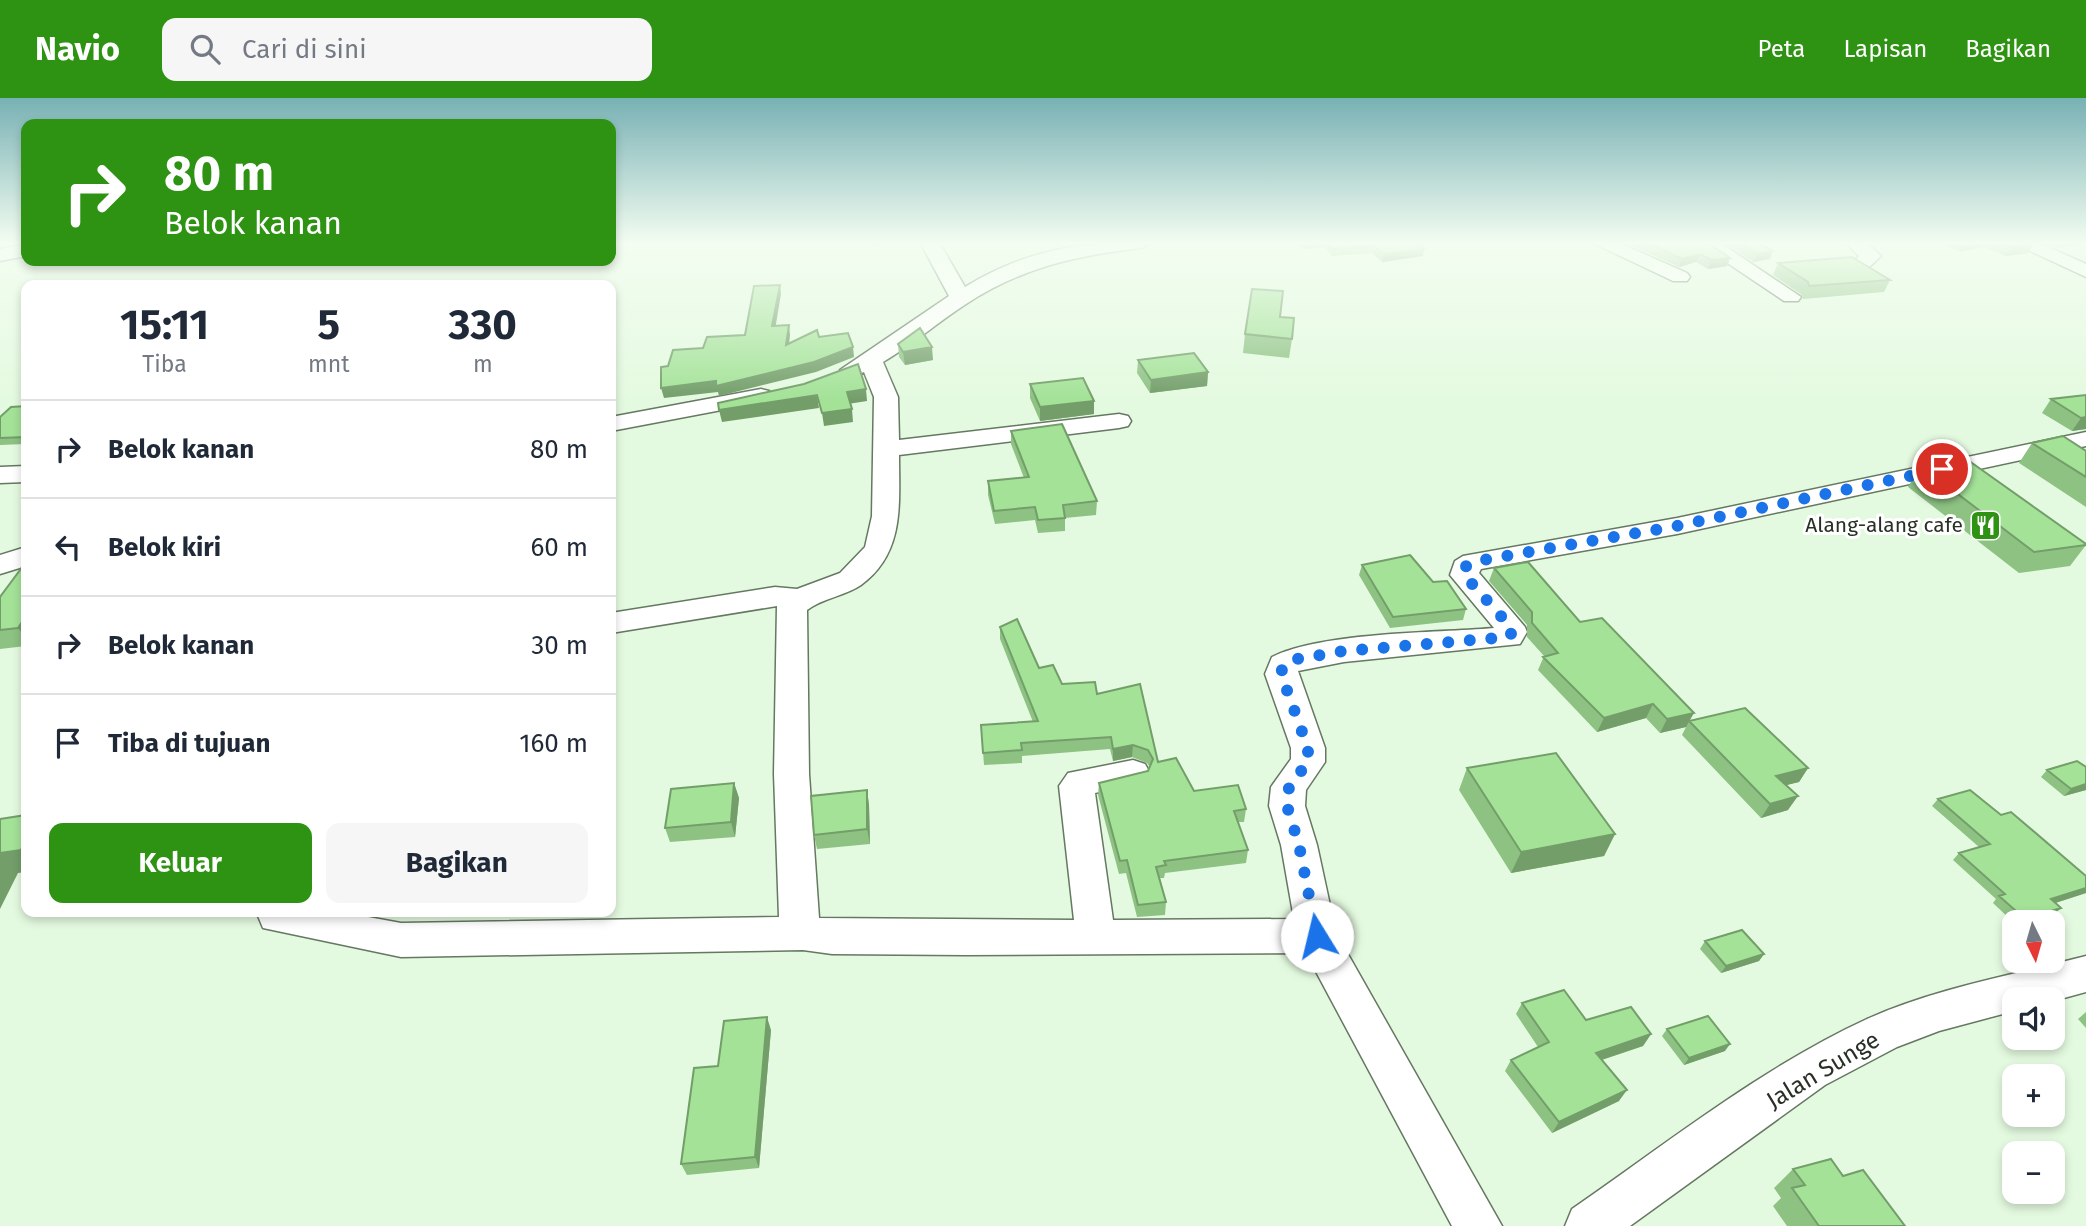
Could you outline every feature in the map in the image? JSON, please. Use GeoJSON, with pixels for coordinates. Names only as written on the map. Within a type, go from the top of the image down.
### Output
{"type":"FeatureCollection","features":[{"type":"Feature","properties":{"kind":"street"},"geometry":{"type":"LineString","coordinates":[[825,379],[871,361],[968,295]]}},
{"type":"Feature","properties":{"kind":"street"},"geometry":{"type":"LineString","coordinates":[[1786,295],[1791,298]]}},
{"type":"Feature","properties":{"kind":"street"},"geometry":{"type":"LineString","coordinates":[[803,933],[796,913],[798,884],[789,748],[792,606],[802,599],[850,579],[878,550],[886,516],[886,397],[871,361]]}},
{"type":"Feature","properties":{"kind":"street"},"geometry":{"type":"LineString","coordinates":[[616,423],[779,393]]}},
{"type":"Feature","properties":{"kind":"street"},"geometry":{"type":"LineString","coordinates":[[887,449],[1119,421]]}},
{"type":"Feature","properties":{"kind":"street"},"geometry":{"type":"LineString","coordinates":[[1478,1226],[1317,936],[1299,845],[1287,806],[1289,787],[1308,762],[1308,748],[1281,674],[1283,665],[1297,659],[1344,651],[1509,637],[1512,632],[1510,626],[1464,575],[1465,567],[1472,562],[1690,523],[2086,439]]}},
{"type":"Feature","properties":{"kind":"street"},"geometry":{"type":"LineString","coordinates":[[0,475],[21,474]]}},
{"type":"Feature","properties":{"kind":"street"},"geometry":{"type":"LineString","coordinates":[[0,565],[21,558]]}},
{"type":"Feature","properties":{"kind":"street"},"geometry":{"type":"LineString","coordinates":[[616,622],[775,596],[802,599]]}},
{"type":"Feature","properties":{"kind":"street"},"geometry":{"type":"LineString","coordinates":[[1096,937],[1077,786],[1080,782],[1133,773]]}},
{"type":"Feature","properties":{"kind":"street"},"geometry":{"type":"LineString","coordinates":[[282,917],[401,940],[803,933],[832,937],[1317,936]]}},
{"type":"Feature","properties":{"kind":"street","name":"Jalan Sunge"},"geometry":{"type":"LineString","coordinates":[[1590,1226],[1810,1071],[1882,1033],[1939,1012],[2086,974]]}},
{"type":"Feature","properties":{"kind":"building"},"geometry":{"type":"Polygon","coordinates":[[[752,295],[778,295],[772,326],[789,325],[786,345],[817,330],[819,337],[848,333],[853,347],[814,362],[716,386],[716,381],[661,388],[661,367],[668,366],[673,350],[703,348],[707,337],[745,335],[752,295]]]}},
{"type":"Feature","properties":{"kind":"building"},"geometry":{"type":"Polygon","coordinates":[[[1251,295],[1283,295],[1280,317],[1294,318],[1292,339],[1245,334],[1251,295]]]}},
{"type":"Feature","properties":{"kind":"building"},"geometry":{"type":"Polygon","coordinates":[[[920,328],[932,347],[903,352],[898,344],[920,328]]]}},
{"type":"Feature","properties":{"kind":"building"},"geometry":{"type":"Polygon","coordinates":[[[1194,353],[1208,372],[1151,380],[1138,360],[1194,353]]]}},
{"type":"Feature","properties":{"kind":"building"},"geometry":{"type":"Polygon","coordinates":[[[858,364],[866,389],[847,392],[852,409],[822,413],[817,395],[719,410],[718,403],[804,384],[858,364]]]}},
{"type":"Feature","properties":{"kind":"building"},"geometry":{"type":"Polygon","coordinates":[[[1083,378],[1094,401],[1040,407],[1030,384],[1083,378]]]}},
{"type":"Feature","properties":{"kind":"building"},"geometry":{"type":"Polygon","coordinates":[[[2086,395],[2086,417],[2081,418],[2051,399],[2086,395]]]}},
{"type":"Feature","properties":{"kind":"building"},"geometry":{"type":"Polygon","coordinates":[[[21,406],[21,437],[0,438],[0,417],[11,407],[21,406]]]}},
{"type":"Feature","properties":{"kind":"building"},"geometry":{"type":"Polygon","coordinates":[[[1062,424],[1097,501],[1063,505],[1065,518],[1038,520],[1035,507],[994,511],[988,481],[1029,477],[1011,431],[1062,424]]]}},
{"type":"Feature","properties":{"kind":"building"},"geometry":{"type":"Polygon","coordinates":[[[2063,436],[2086,451],[2086,477],[2032,443],[2063,436]]]}},
{"type":"Feature","properties":{"kind":"building"},"geometry":{"type":"Polygon","coordinates":[[[1965,458],[2086,545],[2034,552],[1921,466],[1965,458]]]}},
{"type":"Feature","properties":{"kind":"building"},"geometry":{"type":"Polygon","coordinates":[[[1410,555],[1433,582],[1447,581],[1466,609],[1393,617],[1362,565],[1410,555]]]}},
{"type":"Feature","properties":{"kind":"building"},"geometry":{"type":"Polygon","coordinates":[[[1528,562],[1580,622],[1602,618],[1694,713],[1667,719],[1653,704],[1604,718],[1543,657],[1558,653],[1532,623],[1532,612],[1494,568],[1528,562]]]}},
{"type":"Feature","properties":{"kind":"building"},"geometry":{"type":"Polygon","coordinates":[[[21,569],[21,624],[18,628],[0,630],[0,597],[21,569]]]}},
{"type":"Feature","properties":{"kind":"building"},"geometry":{"type":"Polygon","coordinates":[[[1017,619],[1039,668],[1053,665],[1062,684],[1095,682],[1097,694],[1140,684],[1158,762],[1176,758],[1194,791],[1238,785],[1246,809],[1234,811],[1248,850],[1164,861],[1166,865],[1156,867],[1166,902],[1138,905],[1127,860],[1120,861],[1099,783],[1148,771],[1153,759],[1148,750],[1133,745],[1113,749],[1111,737],[1021,743],[1022,750],[983,753],[981,725],[1038,721],[1000,627],[1017,619]]]}},
{"type":"Feature","properties":{"kind":"building"},"geometry":{"type":"Polygon","coordinates":[[[1745,708],[1808,768],[1776,776],[1798,796],[1770,804],[1689,721],[1745,708]]]}},
{"type":"Feature","properties":{"kind":"building"},"geometry":{"type":"Polygon","coordinates":[[[1556,753],[1615,834],[1521,852],[1467,768],[1556,753]]]}},
{"type":"Feature","properties":{"kind":"building"},"geometry":{"type":"Polygon","coordinates":[[[2077,761],[2086,767],[2086,784],[2071,789],[2047,770],[2077,761]]]}},
{"type":"Feature","properties":{"kind":"building"},"geometry":{"type":"Polygon","coordinates":[[[734,783],[731,822],[665,828],[671,789],[734,783]]]}},
{"type":"Feature","properties":{"kind":"building"},"geometry":{"type":"Polygon","coordinates":[[[867,790],[867,829],[814,835],[811,796],[867,790]]]}},
{"type":"Feature","properties":{"kind":"building"},"geometry":{"type":"Polygon","coordinates":[[[1970,790],[2001,815],[2011,812],[2086,876],[2086,888],[2051,899],[2061,908],[2015,910],[1999,896],[2005,894],[1959,853],[1990,844],[1938,799],[1970,790]]]}},
{"type":"Feature","properties":{"kind":"building"},"geometry":{"type":"Polygon","coordinates":[[[21,816],[21,850],[0,853],[0,819],[21,816]]]}},
{"type":"Feature","properties":{"kind":"building"},"geometry":{"type":"Polygon","coordinates":[[[1742,930],[1764,954],[1726,966],[1705,941],[1742,930]]]}},
{"type":"Feature","properties":{"kind":"building"},"geometry":{"type":"Polygon","coordinates":[[[1564,990],[1586,1020],[1631,1007],[1651,1034],[1596,1053],[1627,1090],[1559,1122],[1511,1060],[1549,1042],[1522,1003],[1564,990]]]}},
{"type":"Feature","properties":{"kind":"building"},"geometry":{"type":"Polygon","coordinates":[[[1708,1016],[1730,1044],[1689,1058],[1667,1029],[1708,1016]]]}},
{"type":"Feature","properties":{"kind":"building"},"geometry":{"type":"Polygon","coordinates":[[[767,1017],[755,1157],[681,1164],[694,1068],[718,1066],[724,1021],[767,1017]]]}},
{"type":"Feature","properties":{"kind":"building"},"geometry":{"type":"Polygon","coordinates":[[[1831,1159],[1843,1176],[1863,1170],[1905,1226],[1819,1226],[1792,1188],[1805,1185],[1793,1169],[1831,1159]]]}},
{"type":"Feature","properties":{"kind":"place","name":"Alang-alang cafe"},"geometry":{"type":"Point","coordinates":[1986,525]}},
{"type":"Feature","properties":{"kind":"route"},"geometry":{"type":"LineString","coordinates":[[1317,936],[1311,896],[1287,806],[1289,787],[1308,762],[1308,748],[1287,694],[1281,674],[1283,665],[1297,659],[1344,651],[1509,637],[1512,632],[1510,626],[1464,575],[1465,567],[1472,562],[1677,526],[1818,498],[1942,469]]}}]}
